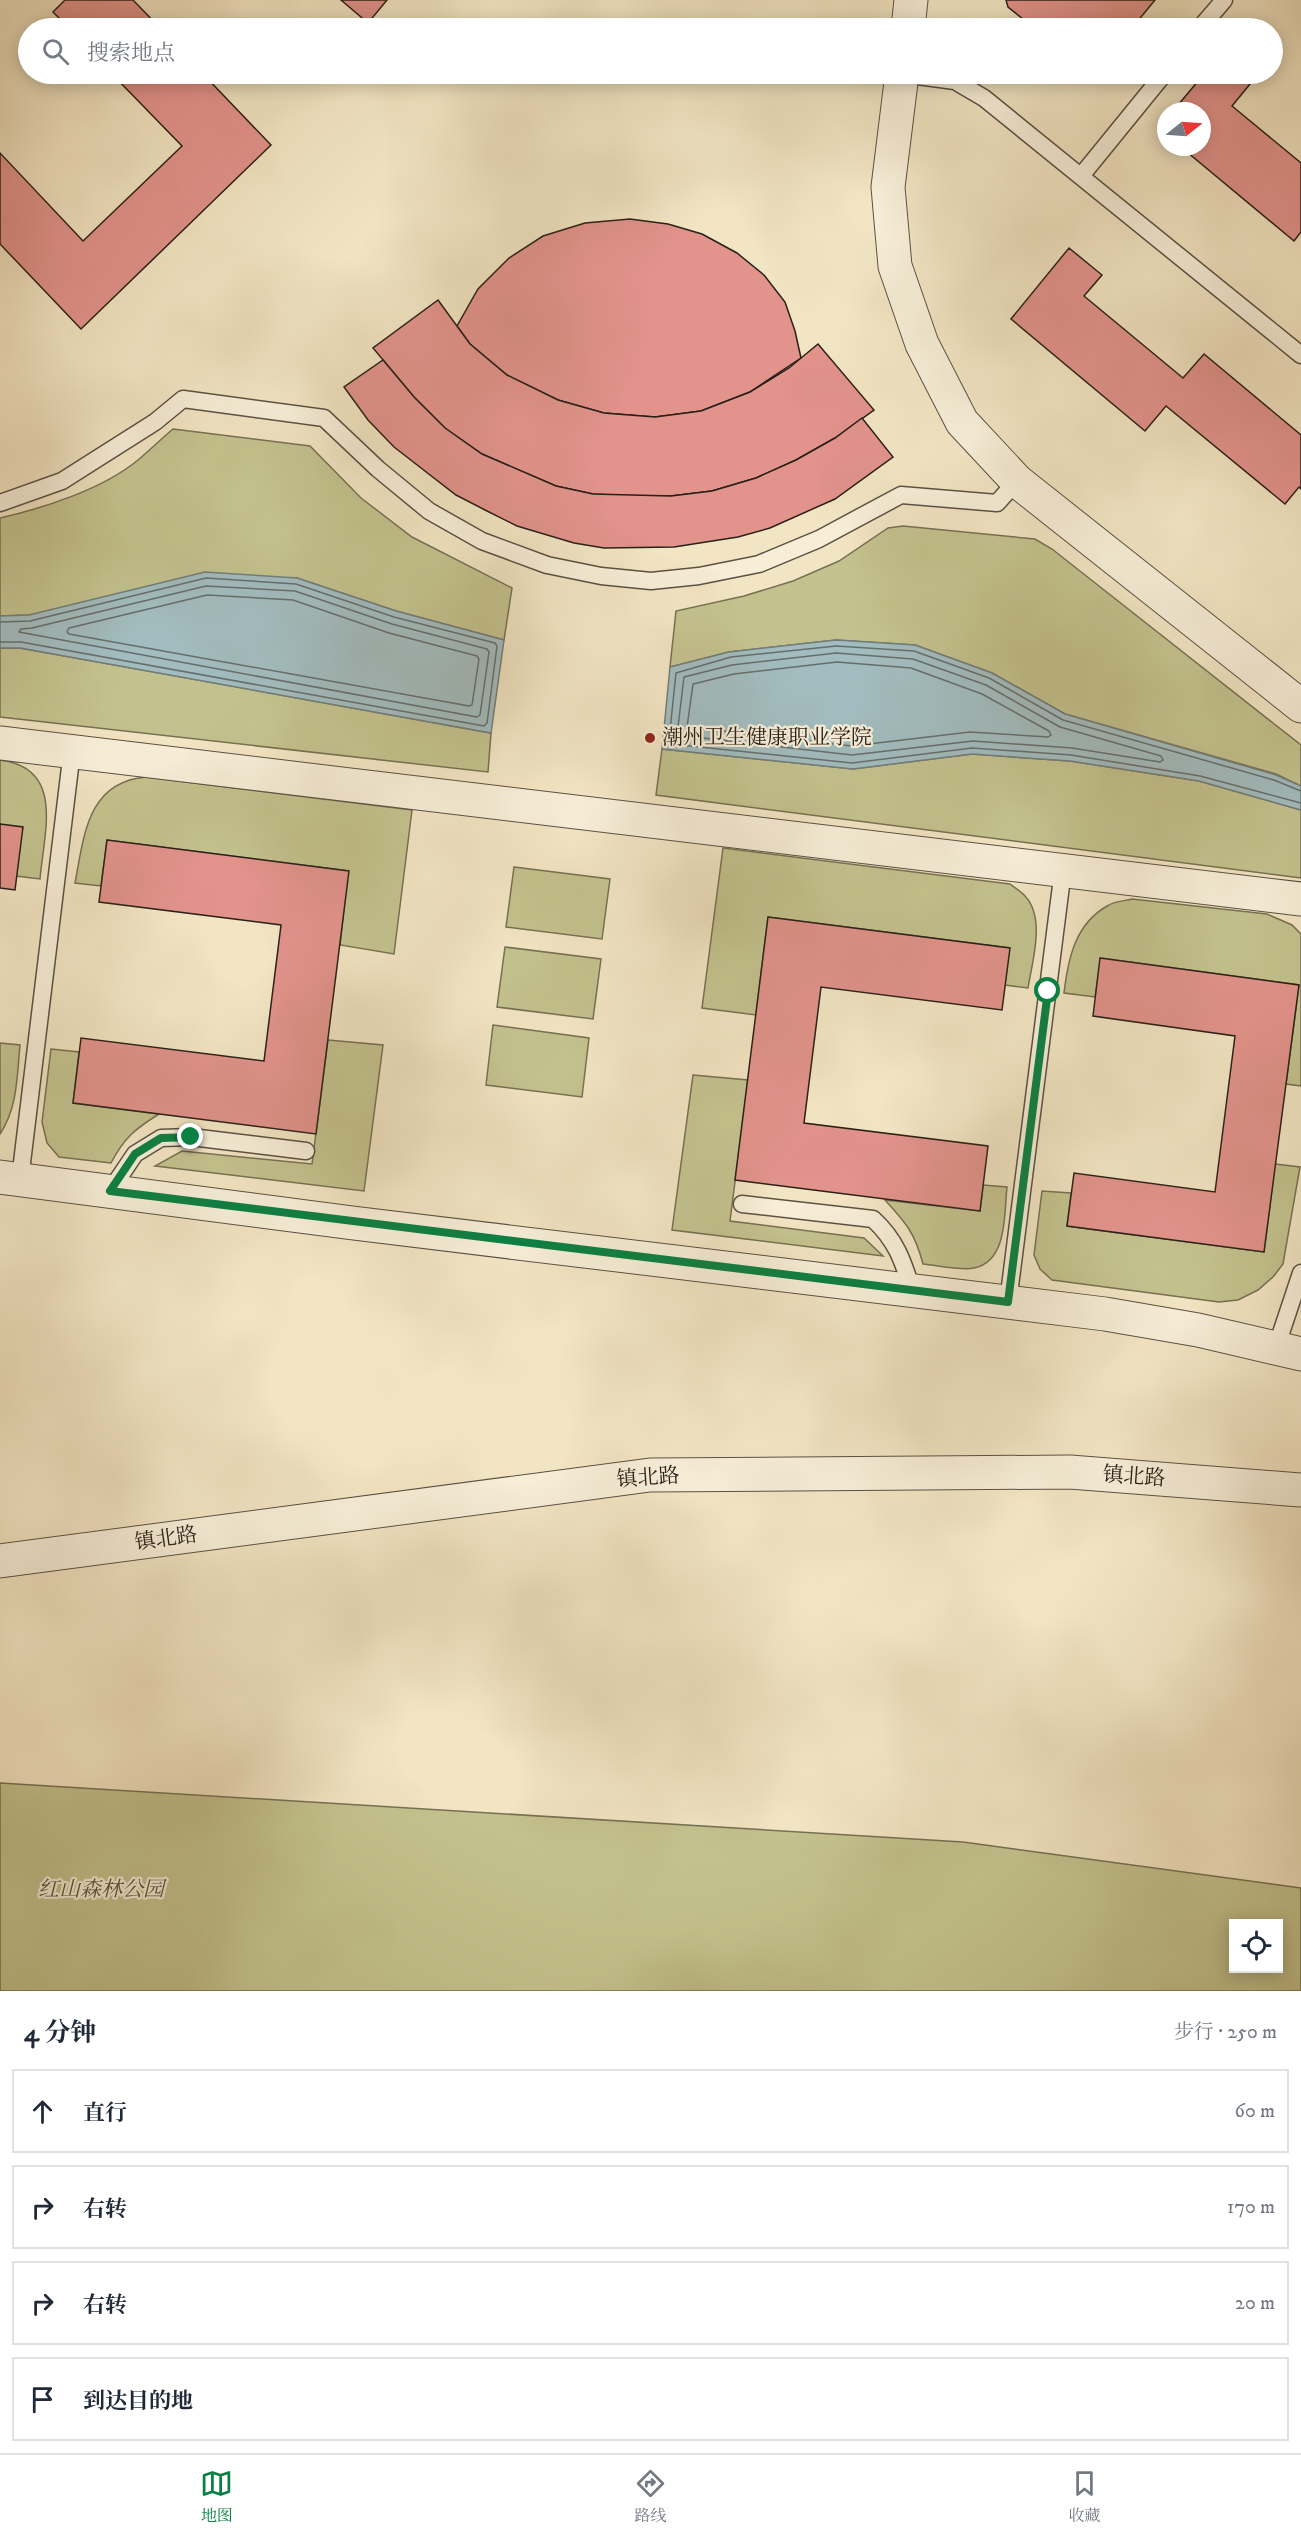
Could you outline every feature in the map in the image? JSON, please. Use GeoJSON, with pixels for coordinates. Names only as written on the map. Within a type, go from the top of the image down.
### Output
{"type":"FeatureCollection","features":[{"type":"Feature","properties":{"kind":"street"},"geometry":{"type":"LineString","coordinates":[[909,18],[911,0]]}},
{"type":"Feature","properties":{"kind":"street"},"geometry":{"type":"LineString","coordinates":[[901,84],[888,187],[894,266],[922,344],[962,422],[1017,481],[1301,706]]}},
{"type":"Feature","properties":{"kind":"street"},"geometry":{"type":"LineString","coordinates":[[0,743],[1301,899]]}},
{"type":"Feature","properties":{"kind":"street"},"geometry":{"type":"LineString","coordinates":[[10,1178],[1105,1314],[1198,1330],[1288,1351]]}},
{"type":"Feature","properties":{"kind":"street","name":"镇北路"},"geometry":{"type":"LineString","coordinates":[[0,1561],[650,1475],[1070,1472],[1301,1490]]}},
{"type":"Feature","properties":{"kind":"lane"},"geometry":{"type":"LineString","coordinates":[[1209,18],[1224,0]]}},
{"type":"Feature","properties":{"kind":"lane"},"geometry":{"type":"LineString","coordinates":[[961,84],[975,92],[1081,176],[1301,355]]}},
{"type":"Feature","properties":{"kind":"lane"},"geometry":{"type":"LineString","coordinates":[[1081,176],[1156,84]]}},
{"type":"Feature","properties":{"kind":"lane"},"geometry":{"type":"LineString","coordinates":[[0,503],[62,481],[155,422],[183,399],[324,418],[378,470],[429,511],[482,541],[547,566],[601,576],[651,581],[699,576],[759,564],[819,539],[902,495],[997,503],[1017,481]]}},
{"type":"Feature","properties":{"kind":"lane"},"geometry":{"type":"LineString","coordinates":[[10,1178],[72,751]]}},
{"type":"Feature","properties":{"kind":"lane"},"geometry":{"type":"LineString","coordinates":[[1008,1302],[1063,870]]}},
{"type":"Feature","properties":{"kind":"lane"},"geometry":{"type":"LineString","coordinates":[[110,1191],[135,1154],[161,1138],[191,1137],[306,1151]]}},
{"type":"Feature","properties":{"kind":"lane"},"geometry":{"type":"LineString","coordinates":[[742,1204],[873,1219],[888,1232],[902,1258],[912,1290]]}},
{"type":"Feature","properties":{"kind":"lane"},"geometry":{"type":"LineString","coordinates":[[1288,1351],[1301,1273]]}},
{"type":"Feature","properties":{"kind":"green space"},"geometry":{"type":"Polygon","coordinates":[[[173,429],[310,446],[361,498],[412,537],[512,588],[504,640],[396,611],[297,578],[29,615],[0,616],[0,518],[54,503],[108,480],[138,460],[173,429]]]}},
{"type":"Feature","properties":{"kind":"green space"},"geometry":{"type":"Polygon","coordinates":[[[903,526],[1035,539],[1052,549],[1301,745],[1301,786],[1276,774],[1065,714],[992,673],[915,645],[836,640],[729,652],[670,667],[676,611],[744,596],[793,581],[839,561],[888,528],[903,526]]]}},
{"type":"Feature","properties":{"kind":"green space"},"geometry":{"type":"Polygon","coordinates":[[[0,648],[20,648],[491,733],[488,772],[0,717],[0,648]]]}},
{"type":"Feature","properties":{"kind":"green space"},"geometry":{"type":"Polygon","coordinates":[[[662,749],[853,769],[972,754],[1070,761],[1199,781],[1301,810],[1301,878],[656,795],[662,749]]]}},
{"type":"Feature","properties":{"kind":"green space"},"geometry":{"type":"Polygon","coordinates":[[[0,760],[21,765],[34,775],[42,789],[46,805],[46,823],[40,879],[16,876],[0,824],[0,760]]]}},
{"type":"Feature","properties":{"kind":"green space"},"geometry":{"type":"Polygon","coordinates":[[[146,777],[412,810],[394,954],[340,945],[348,871],[107,840],[101,886],[75,883],[86,830],[100,800],[111,789],[126,781],[146,777]]]}},
{"type":"Feature","properties":{"kind":"green space"},"geometry":{"type":"Polygon","coordinates":[[[723,848],[1010,884],[1025,896],[1035,916],[1036,941],[1028,988],[1005,985],[1009,948],[768,917],[756,1015],[702,1008],[723,848]]]}},
{"type":"Feature","properties":{"kind":"green space"},"geometry":{"type":"Polygon","coordinates":[[[514,867],[610,879],[602,939],[506,927],[514,867]]]}},
{"type":"Feature","properties":{"kind":"green space"},"geometry":{"type":"Polygon","coordinates":[[[1132,899],[1267,914],[1292,925],[1301,934],[1301,1086],[1286,1084],[1299,985],[1101,958],[1095,997],[1064,993],[1075,943],[1088,922],[1111,904],[1132,899]]]}},
{"type":"Feature","properties":{"kind":"green space"},"geometry":{"type":"Polygon","coordinates":[[[505,947],[601,959],[593,1019],[497,1007],[505,947]]]}},
{"type":"Feature","properties":{"kind":"green space"},"geometry":{"type":"Polygon","coordinates":[[[493,1025],[589,1038],[582,1097],[486,1085],[493,1025]]]}},
{"type":"Feature","properties":{"kind":"green space"},"geometry":{"type":"Polygon","coordinates":[[[328,1040],[383,1045],[364,1191],[155,1166],[182,1151],[312,1164],[328,1040]]]}},
{"type":"Feature","properties":{"kind":"green space"},"geometry":{"type":"Polygon","coordinates":[[[0,1043],[20,1045],[13,1102],[0,1134],[0,1043]]]}},
{"type":"Feature","properties":{"kind":"green space"},"geometry":{"type":"Polygon","coordinates":[[[51,1049],[79,1052],[73,1103],[159,1114],[131,1135],[111,1163],[59,1157],[47,1143],[42,1122],[51,1049]]]}},
{"type":"Feature","properties":{"kind":"green space"},"geometry":{"type":"Polygon","coordinates":[[[693,1075],[748,1080],[730,1221],[864,1238],[883,1256],[672,1230],[693,1075]]]}},
{"type":"Feature","properties":{"kind":"green space"},"geometry":{"type":"Polygon","coordinates":[[[1275,1164],[1300,1167],[1283,1264],[1273,1277],[1258,1290],[1238,1300],[1219,1302],[1052,1280],[1040,1269],[1034,1255],[1042,1191],[1071,1193],[1067,1226],[1264,1252],[1275,1164]]]}},
{"type":"Feature","properties":{"kind":"green space"},"geometry":{"type":"Polygon","coordinates":[[[983,1185],[1007,1187],[1002,1235],[993,1256],[985,1264],[969,1269],[923,1264],[917,1244],[909,1229],[885,1200],[980,1211],[983,1185]]]}},
{"type":"Feature","properties":{"kind":"green space","name":"红山森林公园"},"geometry":{"type":"Polygon","coordinates":[[[0,1783],[963,1842],[1301,1888],[1301,1991],[0,1991],[0,1783]]]}},
{"type":"Feature","properties":{"kind":"water"},"geometry":{"type":"Polygon","coordinates":[[[205,572],[297,578],[396,611],[504,640],[491,733],[20,648],[0,648],[0,616],[29,615],[205,572]]]}},
{"type":"Feature","properties":{"kind":"water"},"geometry":{"type":"Polygon","coordinates":[[[836,640],[915,645],[992,673],[1065,714],[1276,775],[1301,786],[1301,810],[1199,781],[1070,761],[972,754],[853,769],[662,749],[670,667],[729,652],[836,640]]]}},
{"type":"Feature","properties":{"kind":"building"},"geometry":{"type":"Polygon","coordinates":[[[65,0],[133,0],[150,18],[59,18],[53,12],[65,0]]]}},
{"type":"Feature","properties":{"kind":"building"},"geometry":{"type":"Polygon","coordinates":[[[341,0],[387,0],[372,18],[362,18],[341,0]]]}},
{"type":"Feature","properties":{"kind":"building"},"geometry":{"type":"Polygon","coordinates":[[[1006,0],[1155,0],[1140,18],[1022,18],[1008,7],[1006,0]]]}},
{"type":"Feature","properties":{"kind":"building"},"geometry":{"type":"Polygon","coordinates":[[[122,84],[213,84],[271,145],[81,329],[0,244],[0,153],[83,241],[182,146],[122,84]]]}},
{"type":"Feature","properties":{"kind":"building"},"geometry":{"type":"Polygon","coordinates":[[[1196,84],[1250,84],[1232,106],[1301,163],[1301,232],[1294,241],[1192,156],[1211,156],[1211,102],[1181,102],[1196,84]]]}},
{"type":"Feature","properties":{"kind":"building"},"geometry":{"type":"Polygon","coordinates":[[[630,219],[668,224],[702,234],[737,253],[764,275],[785,302],[801,358],[750,392],[701,411],[655,417],[604,413],[558,400],[507,375],[470,344],[457,326],[478,289],[509,258],[543,236],[585,223],[630,219]]]}},
{"type":"Feature","properties":{"kind":"building"},"geometry":{"type":"Polygon","coordinates":[[[1069,248],[1102,275],[1084,296],[1183,378],[1204,354],[1301,435],[1301,489],[1299,487],[1285,504],[1166,406],[1145,431],[1011,319],[1069,248]]]}},
{"type":"Feature","properties":{"kind":"building"},"geometry":{"type":"Polygon","coordinates":[[[438,300],[470,344],[507,375],[558,400],[604,413],[655,417],[701,411],[750,392],[789,368],[818,344],[874,410],[835,438],[796,460],[756,478],[712,491],[671,496],[630,496],[593,494],[556,486],[482,454],[445,428],[414,397],[373,348],[438,300]]]}},
{"type":"Feature","properties":{"kind":"building"},"geometry":{"type":"Polygon","coordinates":[[[383,360],[414,397],[445,428],[482,454],[556,486],[593,494],[671,496],[712,491],[756,478],[796,460],[835,438],[862,418],[893,457],[835,499],[770,528],[738,537],[674,547],[604,548],[574,543],[517,526],[456,495],[394,447],[368,420],[344,387],[383,360]]]}},
{"type":"Feature","properties":{"kind":"building"},"geometry":{"type":"Polygon","coordinates":[[[0,824],[23,827],[15,890],[0,888],[0,824]]]}},
{"type":"Feature","properties":{"kind":"building"},"geometry":{"type":"Polygon","coordinates":[[[107,840],[349,871],[316,1134],[73,1103],[81,1038],[264,1061],[281,925],[99,902],[107,840]]]}},
{"type":"Feature","properties":{"kind":"building"},"geometry":{"type":"Polygon","coordinates":[[[768,917],[1010,948],[1002,1010],[821,987],[804,1123],[988,1146],[980,1211],[735,1180],[768,917]]]}},
{"type":"Feature","properties":{"kind":"building"},"geometry":{"type":"Polygon","coordinates":[[[1100,958],[1299,985],[1264,1252],[1067,1226],[1074,1173],[1215,1192],[1235,1036],[1093,1016],[1100,958]]]}},
{"type":"Feature","properties":{"kind":"place","name":"潮州卫生健康职业学院"},"geometry":{"type":"Point","coordinates":[650,738]}},
{"type":"Feature","properties":{"kind":"route"},"geometry":{"type":"LineString","coordinates":[[191,1137],[161,1138],[135,1154],[110,1191],[353,1223],[1008,1302],[1048,991]]}}]}
